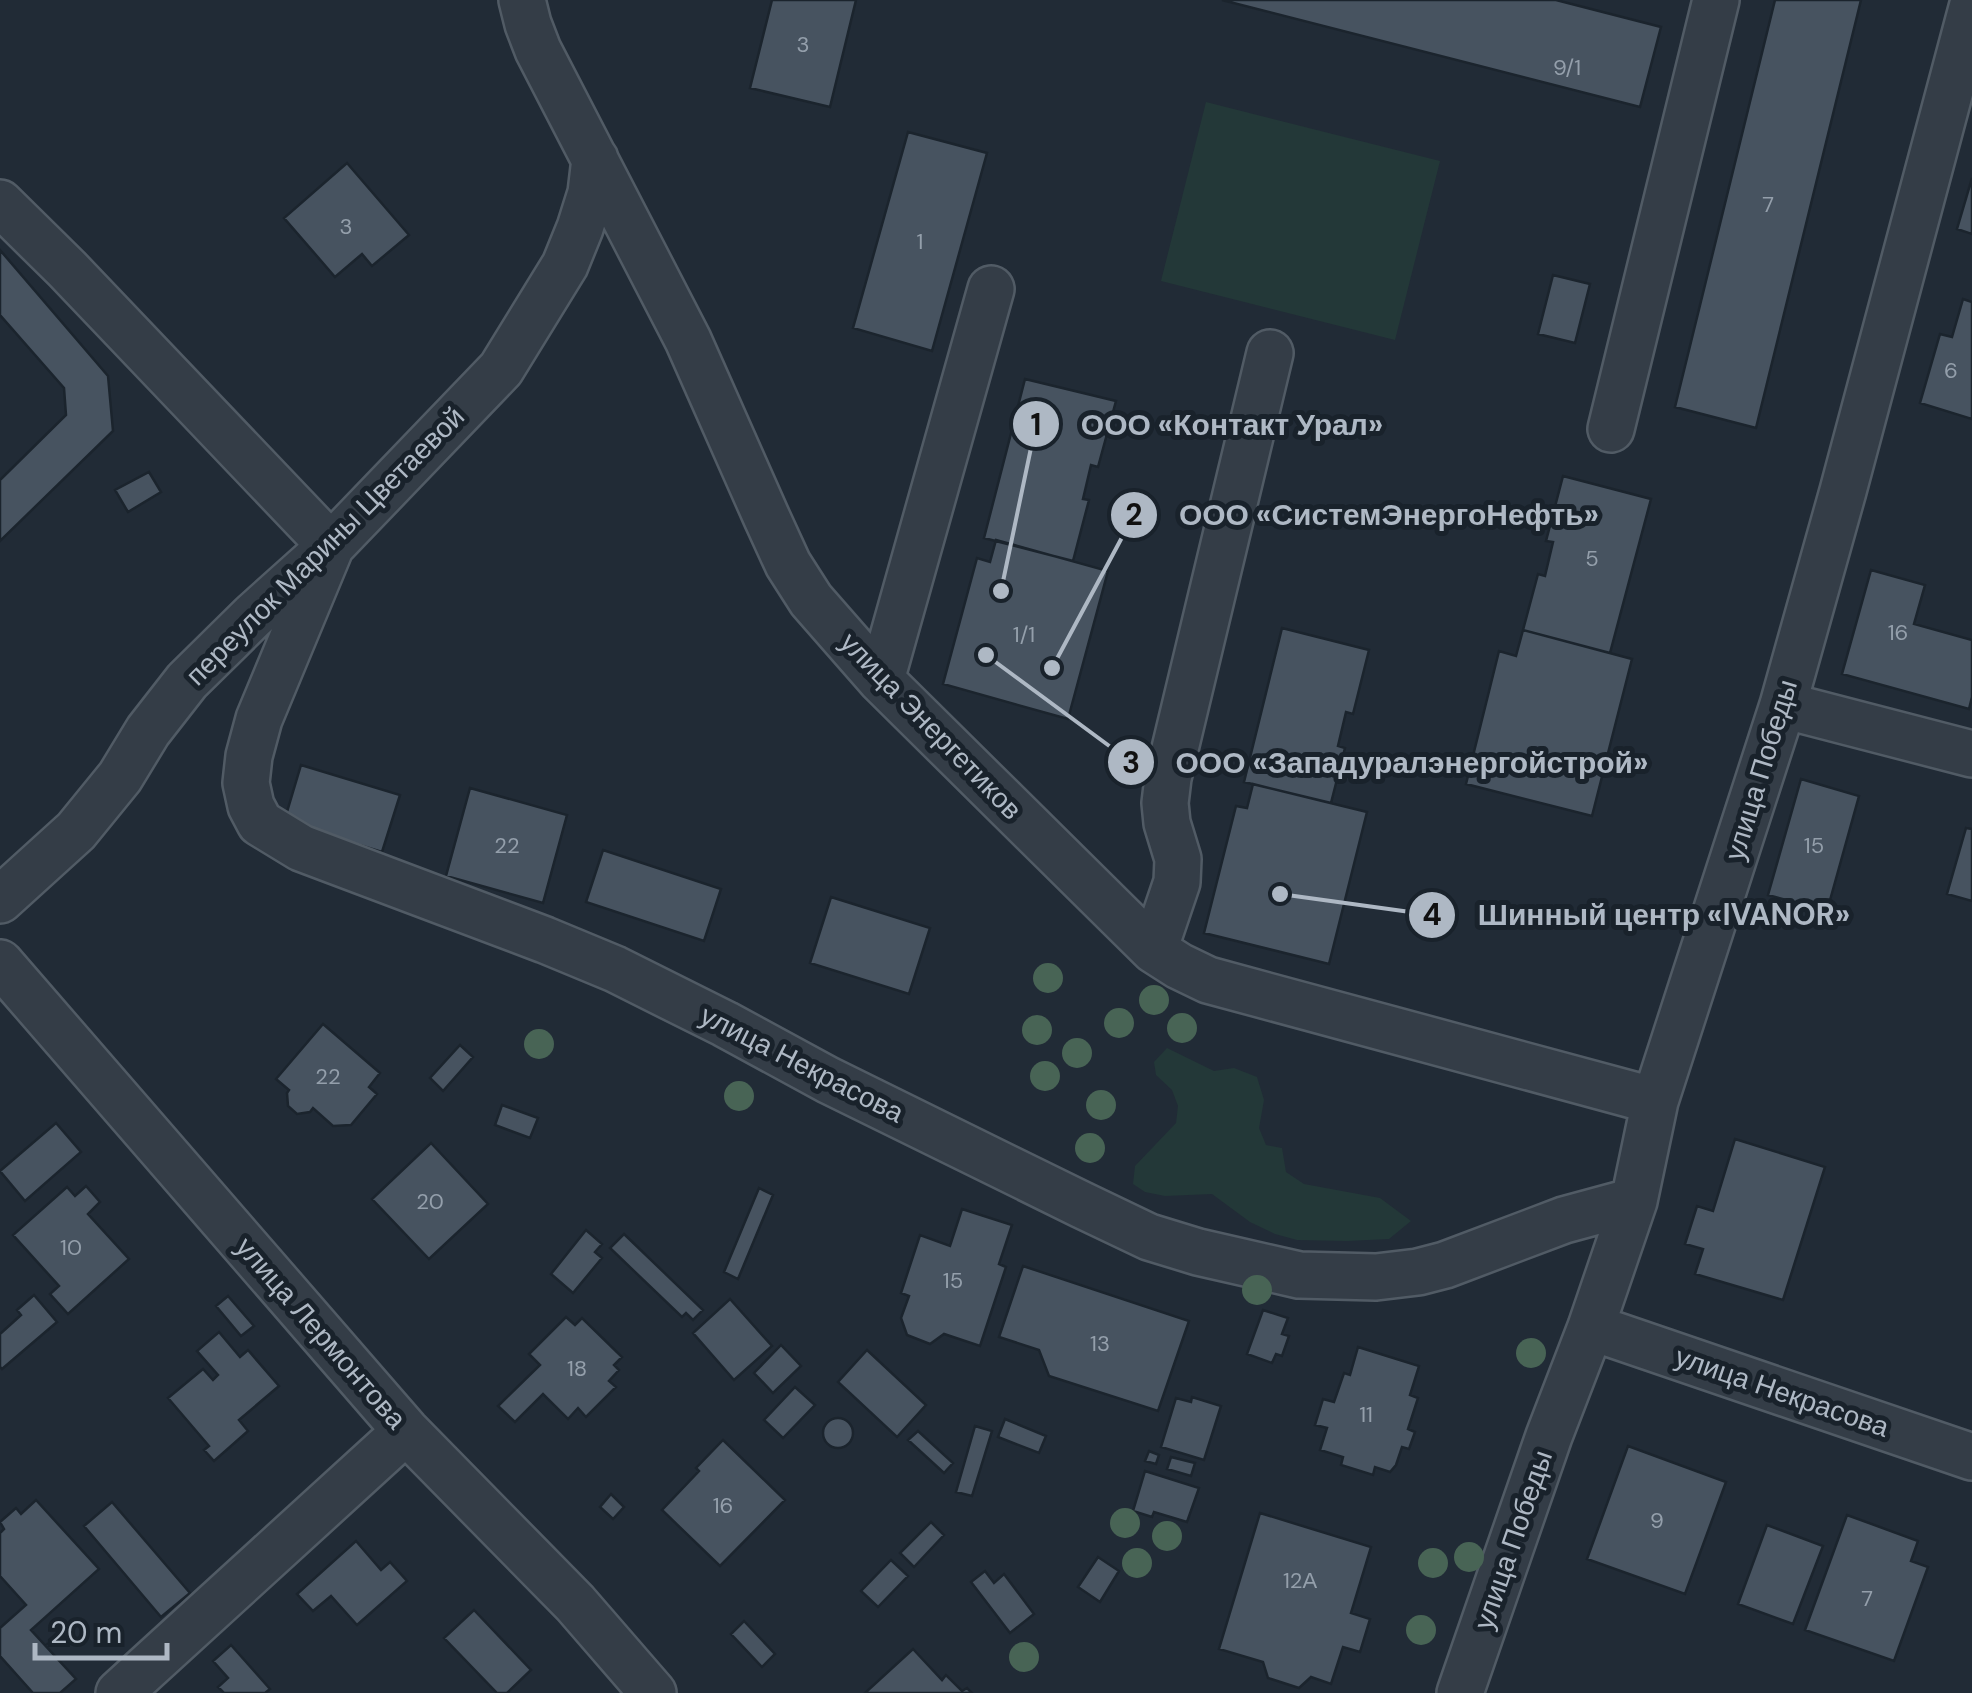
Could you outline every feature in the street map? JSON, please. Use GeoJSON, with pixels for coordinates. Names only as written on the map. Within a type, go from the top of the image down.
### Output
{"type":"FeatureCollection","features":[{"type":"Feature","properties":{"kind":"street","name":"улица Энергетиков"},"geometry":{"type":"LineString","coordinates":[[522,0],[538,50],[688,340],[788,564],[811,600],[881,680],[1154,950],[1208,980],[1655,1101]]}},
{"type":"Feature","properties":{"kind":"street"},"geometry":{"type":"LineString","coordinates":[[1612,429],[1716,0]]}},
{"type":"Feature","properties":{"kind":"street","name":"улица Победы"},"geometry":{"type":"LineString","coordinates":[[1460,1693],[1634,1200],[1655,1101],[1782,706],[1970,19]]}},
{"type":"Feature","properties":{"kind":"street","name":"переулок Марины Цветаевой"},"geometry":{"type":"LineString","coordinates":[[0,900],[76,831],[120,777],[148,731],[188,680],[331,546],[502,369],[565,265],[591,193],[595,159]]}},
{"type":"Feature","properties":{"kind":"street"},"geometry":{"type":"LineString","coordinates":[[0,203],[331,546]]}},
{"type":"Feature","properties":{"kind":"street"},"geometry":{"type":"LineString","coordinates":[[881,680],[992,289]]}},
{"type":"Feature","properties":{"kind":"street"},"geometry":{"type":"LineString","coordinates":[[1154,950],[1177,882],[1178,859],[1166,822],[1168,778],[1270,353]]}},
{"type":"Feature","properties":{"kind":"street","name":"улица Некрасова"},"geometry":{"type":"LineString","coordinates":[[331,546],[259,719],[249,756],[246,782],[251,806],[260,823],[286,840],[616,969],[828,1080],[1149,1237],[1198,1252],[1299,1276],[1376,1277],[1418,1272],[1564,1220],[1634,1200]]}},
{"type":"Feature","properties":{"kind":"street"},"geometry":{"type":"LineString","coordinates":[[1782,706],[1972,754]]}},
{"type":"Feature","properties":{"kind":"street","name":"улица Лермонтова"},"geometry":{"type":"LineString","coordinates":[[0,963],[406,1431],[563,1590],[653,1693]]}},
{"type":"Feature","properties":{"kind":"street","name":"улица Некрасова"},"geometry":{"type":"LineString","coordinates":[[1591,1327],[1972,1457]]}},
{"type":"Feature","properties":{"kind":"street"},"geometry":{"type":"LineString","coordinates":[[120,1693],[406,1431]]}},
{"type":"Feature","properties":{"kind":"green space"},"geometry":{"type":"Polygon","coordinates":[[[1206,102],[1440,161],[1395,340],[1161,281],[1206,102]]]}},
{"type":"Feature","properties":{"kind":"green space"},"geometry":{"type":"Polygon","coordinates":[[[1167,1048],[1214,1071],[1234,1068],[1257,1077],[1264,1100],[1259,1128],[1266,1145],[1282,1148],[1286,1172],[1304,1184],[1380,1198],[1411,1221],[1389,1239],[1297,1240],[1250,1222],[1212,1194],[1165,1196],[1145,1192],[1133,1184],[1135,1166],[1176,1123],[1178,1106],[1172,1090],[1156,1075],[1154,1062],[1167,1048]]]}},
{"type":"Feature","properties":{"kind":"building"},"geometry":{"type":"Polygon","coordinates":[[[772,0],[856,0],[830,107],[750,88],[772,0]]]}},
{"type":"Feature","properties":{"kind":"building"},"geometry":{"type":"Polygon","coordinates":[[[1222,0],[1556,0],[1661,27],[1640,107],[1222,0]]]}},
{"type":"Feature","properties":{"kind":"building"},"geometry":{"type":"Polygon","coordinates":[[[1775,0],[1861,0],[1756,428],[1675,407],[1775,0]]]}},
{"type":"Feature","properties":{"kind":"building"},"geometry":{"type":"Polygon","coordinates":[[[908,132],[987,153],[932,351],[853,328],[908,132]]]}},
{"type":"Feature","properties":{"kind":"building"},"geometry":{"type":"Polygon","coordinates":[[[347,163],[409,235],[372,266],[362,254],[335,277],[284,218],[347,163]]]}},
{"type":"Feature","properties":{"kind":"building"},"geometry":{"type":"Polygon","coordinates":[[[1972,178],[1972,234],[1957,229],[1972,178]]]}},
{"type":"Feature","properties":{"kind":"building"},"geometry":{"type":"Polygon","coordinates":[[[0,250],[108,376],[113,431],[0,541],[0,480],[66,415],[64,388],[0,315],[0,250]]]}},
{"type":"Feature","properties":{"kind":"building"},"geometry":{"type":"Polygon","coordinates":[[[1553,275],[1590,284],[1575,343],[1538,334],[1553,275]]]}},
{"type":"Feature","properties":{"kind":"building"},"geometry":{"type":"Polygon","coordinates":[[[1963,299],[1972,302],[1972,419],[1920,403],[1940,334],[1952,337],[1963,299]]]}},
{"type":"Feature","properties":{"kind":"building"},"geometry":{"type":"Polygon","coordinates":[[[1025,379],[1116,401],[1098,467],[1091,465],[1083,499],[1089,500],[1073,561],[984,538],[1025,379]]]}},
{"type":"Feature","properties":{"kind":"building"},"geometry":{"type":"Polygon","coordinates":[[[149,472],[161,492],[128,512],[115,490],[149,472]]]}},
{"type":"Feature","properties":{"kind":"building"},"geometry":{"type":"Polygon","coordinates":[[[1563,476],[1651,499],[1610,653],[1523,630],[1538,574],[1545,576],[1553,542],[1546,541],[1563,476]]]}},
{"type":"Feature","properties":{"kind":"building"},"geometry":{"type":"Polygon","coordinates":[[[996,540],[1108,571],[1068,719],[943,684],[977,558],[990,562],[996,540]]]}},
{"type":"Feature","properties":{"kind":"building"},"geometry":{"type":"Polygon","coordinates":[[[1871,570],[1925,585],[1914,624],[1972,640],[1969,709],[1842,674],[1871,570]]]}},
{"type":"Feature","properties":{"kind":"building"},"geometry":{"type":"Polygon","coordinates":[[[1282,628],[1369,650],[1353,714],[1346,712],[1338,746],[1345,748],[1331,803],[1244,782],[1282,628]]]}},
{"type":"Feature","properties":{"kind":"building"},"geometry":{"type":"Polygon","coordinates":[[[1523,630],[1632,659],[1592,816],[1466,784],[1499,651],[1516,656],[1523,630]]]}},
{"type":"Feature","properties":{"kind":"building"},"geometry":{"type":"Polygon","coordinates":[[[301,765],[400,795],[382,852],[284,822],[301,765]]]}},
{"type":"Feature","properties":{"kind":"building"},"geometry":{"type":"Polygon","coordinates":[[[1801,779],[1859,796],[1827,911],[1768,895],[1801,779]]]}},
{"type":"Feature","properties":{"kind":"building"},"geometry":{"type":"Polygon","coordinates":[[[1253,784],[1367,812],[1329,964],[1204,933],[1236,806],[1247,808],[1253,784]]]}},
{"type":"Feature","properties":{"kind":"building"},"geometry":{"type":"Polygon","coordinates":[[[470,788],[567,815],[543,903],[446,876],[470,788]]]}},
{"type":"Feature","properties":{"kind":"building"},"geometry":{"type":"Polygon","coordinates":[[[1966,828],[1972,829],[1972,901],[1947,894],[1966,828]]]}},
{"type":"Feature","properties":{"kind":"building"},"geometry":{"type":"Polygon","coordinates":[[[603,850],[721,889],[704,941],[586,902],[603,850]]]}},
{"type":"Feature","properties":{"kind":"building"},"geometry":{"type":"Polygon","coordinates":[[[831,897],[930,928],[909,994],[810,963],[831,897]]]}},
{"type":"Feature","properties":{"kind":"building"},"geometry":{"type":"Polygon","coordinates":[[[323,1024],[380,1073],[369,1087],[377,1094],[351,1125],[333,1126],[313,1108],[297,1114],[288,1106],[289,1090],[276,1079],[323,1024]]]}},
{"type":"Feature","properties":{"kind":"building"},"geometry":{"type":"Polygon","coordinates":[[[460,1045],[473,1057],[443,1091],[430,1078],[460,1045]]]}},
{"type":"Feature","properties":{"kind":"building"},"geometry":{"type":"Polygon","coordinates":[[[502,1105],[538,1118],[530,1138],[495,1125],[502,1105]]]}},
{"type":"Feature","properties":{"kind":"building"},"geometry":{"type":"Polygon","coordinates":[[[56,1123],[81,1152],[25,1201],[0,1171],[56,1123]]]}},
{"type":"Feature","properties":{"kind":"building"},"geometry":{"type":"Polygon","coordinates":[[[1735,1139],[1825,1167],[1783,1300],[1695,1274],[1703,1249],[1685,1244],[1697,1206],[1713,1211],[1735,1139]]]}},
{"type":"Feature","properties":{"kind":"building"},"geometry":{"type":"Polygon","coordinates":[[[431,1143],[488,1204],[429,1259],[372,1199],[431,1143]]]}},
{"type":"Feature","properties":{"kind":"building"},"geometry":{"type":"Polygon","coordinates":[[[86,1186],[100,1202],[88,1214],[129,1259],[68,1314],[50,1294],[59,1286],[13,1235],[67,1187],[75,1196],[86,1186]]]}},
{"type":"Feature","properties":{"kind":"building"},"geometry":{"type":"Polygon","coordinates":[[[759,1188],[773,1195],[738,1279],[724,1272],[759,1188]]]}},
{"type":"Feature","properties":{"kind":"building"},"geometry":{"type":"Polygon","coordinates":[[[962,1209],[1012,1225],[999,1264],[1006,1267],[980,1346],[944,1334],[930,1344],[907,1335],[901,1318],[909,1296],[901,1293],[920,1235],[950,1246],[962,1209]]]}},
{"type":"Feature","properties":{"kind":"building"},"geometry":{"type":"Polygon","coordinates":[[[586,1230],[602,1244],[595,1252],[602,1258],[573,1293],[551,1274],[586,1230]]]}},
{"type":"Feature","properties":{"kind":"building"},"geometry":{"type":"Polygon","coordinates":[[[624,1234],[703,1310],[693,1320],[686,1313],[682,1317],[610,1248],[624,1234]]]}},
{"type":"Feature","properties":{"kind":"building"},"geometry":{"type":"Polygon","coordinates":[[[1023,1266],[1189,1321],[1158,1411],[1049,1376],[1039,1350],[999,1337],[1023,1266]]]}},
{"type":"Feature","properties":{"kind":"building"},"geometry":{"type":"Polygon","coordinates":[[[34,1295],[57,1322],[2,1369],[0,1334],[21,1315],[17,1310],[34,1295]]]}},
{"type":"Feature","properties":{"kind":"building"},"geometry":{"type":"Polygon","coordinates":[[[228,1296],[254,1326],[241,1336],[216,1306],[228,1296]]]}},
{"type":"Feature","properties":{"kind":"building"},"geometry":{"type":"Polygon","coordinates":[[[730,1299],[772,1346],[734,1380],[693,1333],[730,1299]]]}},
{"type":"Feature","properties":{"kind":"building"},"geometry":{"type":"Polygon","coordinates":[[[1263,1310],[1288,1318],[1282,1334],[1289,1336],[1282,1356],[1276,1354],[1272,1363],[1247,1354],[1263,1310]]]}},
{"type":"Feature","properties":{"kind":"building"},"geometry":{"type":"Polygon","coordinates":[[[566,1317],[575,1325],[582,1318],[622,1357],[614,1365],[619,1370],[609,1381],[616,1387],[586,1417],[578,1408],[568,1419],[543,1394],[515,1422],[498,1406],[540,1365],[529,1354],[566,1317]]]}},
{"type":"Feature","properties":{"kind":"building"},"geometry":{"type":"Polygon","coordinates":[[[219,1332],[240,1357],[248,1350],[279,1386],[239,1420],[248,1431],[214,1461],[204,1450],[209,1446],[168,1398],[203,1369],[213,1380],[218,1375],[197,1351],[219,1332]]]}},
{"type":"Feature","properties":{"kind":"building"},"geometry":{"type":"Polygon","coordinates":[[[781,1345],[801,1366],[773,1393],[754,1373],[781,1345]]]}},
{"type":"Feature","properties":{"kind":"building"},"geometry":{"type":"Polygon","coordinates":[[[1358,1347],[1419,1366],[1410,1395],[1418,1398],[1408,1429],[1415,1432],[1409,1449],[1402,1447],[1390,1472],[1375,1467],[1373,1475],[1341,1465],[1343,1457],[1320,1450],[1327,1428],[1315,1425],[1323,1399],[1334,1402],[1344,1373],[1350,1375],[1358,1347]]]}},
{"type":"Feature","properties":{"kind":"building"},"geometry":{"type":"Polygon","coordinates":[[[867,1350],[926,1405],[897,1437],[838,1382],[867,1350]]]}},
{"type":"Feature","properties":{"kind":"building"},"geometry":{"type":"Polygon","coordinates":[[[795,1387],[815,1405],[783,1438],[764,1420],[795,1387]]]}},
{"type":"Feature","properties":{"kind":"building"},"geometry":{"type":"Polygon","coordinates":[[[1192,1397],[1221,1406],[1204,1460],[1161,1447],[1176,1398],[1191,1402],[1192,1397]]]}},
{"type":"Feature","properties":{"kind":"building"},"geometry":{"type":"Polygon","coordinates":[[[838,1418],[852,1427],[853,1433],[844,1447],[838,1448],[824,1439],[823,1433],[832,1419],[838,1418]]]}},
{"type":"Feature","properties":{"kind":"building"},"geometry":{"type":"Polygon","coordinates":[[[1005,1419],[1046,1436],[1039,1453],[998,1437],[1005,1419]]]}},
{"type":"Feature","properties":{"kind":"building"},"geometry":{"type":"Polygon","coordinates":[[[975,1426],[992,1431],[972,1496],[956,1492],[975,1426]]]}},
{"type":"Feature","properties":{"kind":"building"},"geometry":{"type":"Polygon","coordinates":[[[918,1431],[953,1463],[944,1473],[908,1440],[918,1431]]]}},
{"type":"Feature","properties":{"kind":"building"},"geometry":{"type":"Polygon","coordinates":[[[723,1440],[785,1500],[720,1566],[662,1510],[723,1440]]]}},
{"type":"Feature","properties":{"kind":"building"},"geometry":{"type":"Polygon","coordinates":[[[1628,1446],[1726,1482],[1685,1594],[1587,1559],[1628,1446]]]}},
{"type":"Feature","properties":{"kind":"building"},"geometry":{"type":"Polygon","coordinates":[[[1149,1451],[1159,1455],[1156,1464],[1145,1461],[1149,1451]]]}},
{"type":"Feature","properties":{"kind":"building"},"geometry":{"type":"Polygon","coordinates":[[[1171,1457],[1195,1463],[1191,1476],[1167,1469],[1171,1457]]]}},
{"type":"Feature","properties":{"kind":"building"},"geometry":{"type":"Polygon","coordinates":[[[1145,1471],[1199,1488],[1187,1522],[1154,1512],[1152,1517],[1133,1511],[1145,1471]]]}},
{"type":"Feature","properties":{"kind":"building"},"geometry":{"type":"Polygon","coordinates":[[[611,1494],[624,1507],[613,1519],[600,1507],[611,1494]]]}},
{"type":"Feature","properties":{"kind":"building"},"geometry":{"type":"Polygon","coordinates":[[[36,1500],[99,1569],[31,1630],[76,1679],[60,1693],[33,1693],[0,1656],[0,1628],[26,1605],[0,1576],[0,1533],[4,1529],[0,1522],[16,1508],[21,1514],[36,1500]]]}},
{"type":"Feature","properties":{"kind":"building"},"geometry":{"type":"Polygon","coordinates":[[[112,1502],[190,1593],[161,1617],[84,1526],[112,1502]]]}},
{"type":"Feature","properties":{"kind":"building"},"geometry":{"type":"Polygon","coordinates":[[[1260,1513],[1371,1547],[1351,1613],[1370,1619],[1360,1652],[1343,1647],[1331,1684],[1311,1677],[1299,1688],[1268,1678],[1263,1662],[1219,1649],[1260,1513]]]}},
{"type":"Feature","properties":{"kind":"building"},"geometry":{"type":"Polygon","coordinates":[[[1847,1515],[1918,1541],[1911,1561],[1928,1567],[1894,1661],[1805,1630],[1847,1515]]]}},
{"type":"Feature","properties":{"kind":"building"},"geometry":{"type":"Polygon","coordinates":[[[931,1522],[944,1535],[914,1567],[900,1553],[931,1522]]]}},
{"type":"Feature","properties":{"kind":"building"},"geometry":{"type":"Polygon","coordinates":[[[1767,1525],[1823,1546],[1793,1624],[1738,1604],[1767,1525]]]}},
{"type":"Feature","properties":{"kind":"building"},"geometry":{"type":"Polygon","coordinates":[[[356,1541],[381,1570],[390,1562],[407,1581],[357,1625],[331,1596],[313,1611],[297,1594],[356,1541]]]}},
{"type":"Feature","properties":{"kind":"building"},"geometry":{"type":"Polygon","coordinates":[[[1098,1557],[1119,1571],[1100,1602],[1078,1587],[1098,1557]]]}},
{"type":"Feature","properties":{"kind":"building"},"geometry":{"type":"Polygon","coordinates":[[[891,1560],[908,1576],[878,1607],[861,1591],[891,1560]]]}},
{"type":"Feature","properties":{"kind":"building"},"geometry":{"type":"Polygon","coordinates":[[[985,1571],[994,1583],[1004,1574],[1034,1614],[1010,1633],[971,1582],[985,1571]]]}},
{"type":"Feature","properties":{"kind":"building"},"geometry":{"type":"Polygon","coordinates":[[[474,1610],[531,1670],[507,1693],[497,1693],[444,1638],[474,1610]]]}},
{"type":"Feature","properties":{"kind":"building"},"geometry":{"type":"Polygon","coordinates":[[[744,1621],[775,1654],[762,1667],[731,1634],[744,1621]]]}},
{"type":"Feature","properties":{"kind":"building"},"geometry":{"type":"Polygon","coordinates":[[[231,1645],[270,1689],[265,1693],[224,1693],[218,1687],[228,1678],[213,1661],[231,1645]]]}},
{"type":"Feature","properties":{"kind":"building"},"geometry":{"type":"Polygon","coordinates":[[[913,1649],[942,1680],[946,1675],[962,1691],[967,1688],[972,1693],[865,1693],[913,1649]]]}},
{"type":"Feature","properties":{"kind":"place","name":"ООО «Контакт Урал»"},"geometry":{"type":"Point","coordinates":[1001,591]}},
{"type":"Feature","properties":{"kind":"place","name":"ООО «Западуралэнергойстрой»"},"geometry":{"type":"Point","coordinates":[986,655]}},
{"type":"Feature","properties":{"kind":"place","name":"ООО «СистемЭнергоНефть»"},"geometry":{"type":"Point","coordinates":[1052,668]}},
{"type":"Feature","properties":{"kind":"place","name":"Шинный центр «IVANOR»"},"geometry":{"type":"Point","coordinates":[1280,894]}}]}
